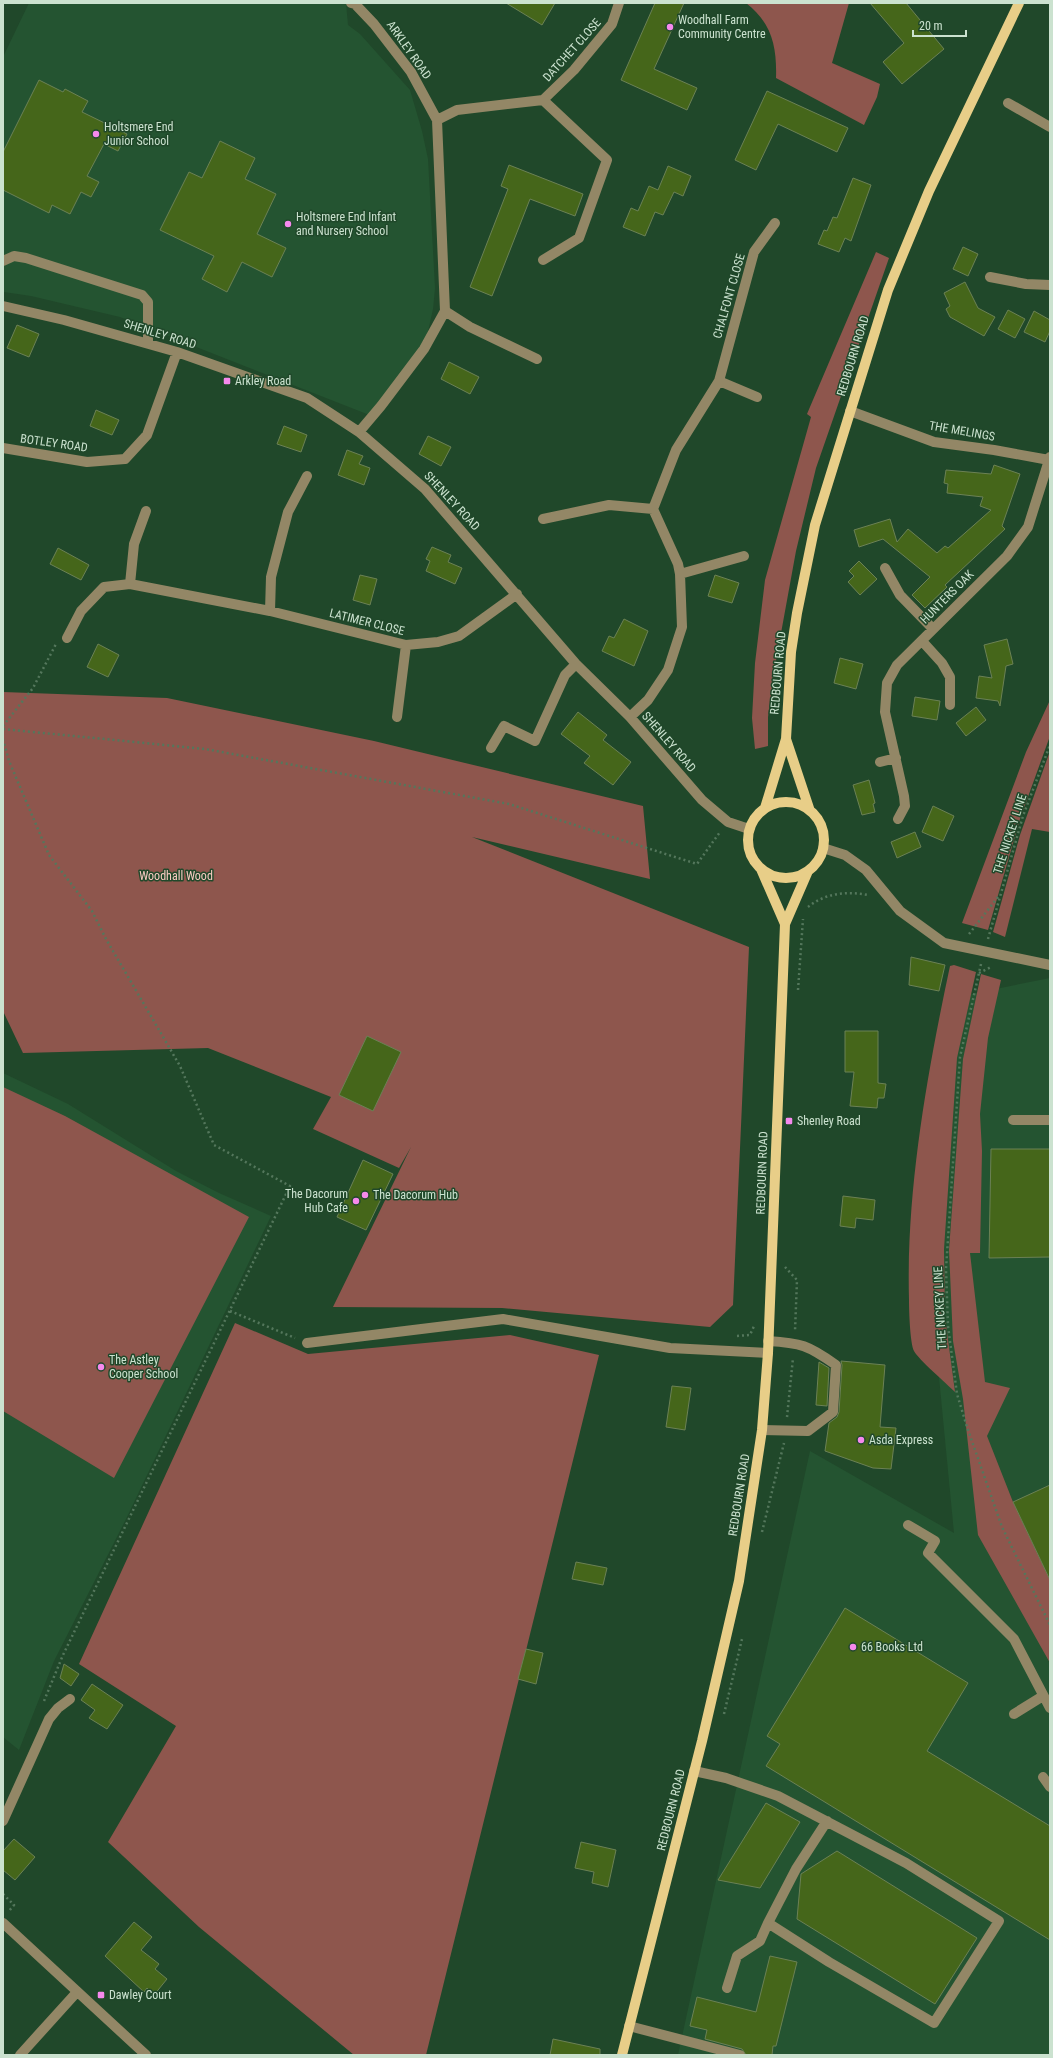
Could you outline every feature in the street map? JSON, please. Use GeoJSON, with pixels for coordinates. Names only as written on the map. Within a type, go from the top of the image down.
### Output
{"type":"FeatureCollection","features":[{"type":"Feature","properties":{"kind":"main road","name":"REDBOURN ROAD"},"geometry":{"type":"LineString","coordinates":[[765,808],[786,740],[791,652],[797,613],[815,525],[888,290],[929,191],[1019,3]]}},
{"type":"Feature","properties":{"kind":"main road","name":"REDBOURN ROAD"},"geometry":{"type":"LineString","coordinates":[[786,740],[810,811]]}},
{"type":"Feature","properties":{"kind":"main road"},"geometry":{"type":"LineString","coordinates":[[788,802],[800,804],[810,811],[822,827],[824,837],[823,848],[819,859],[808,871],[792,878],[781,878],[770,875],[753,861],[749,851],[749,829],[753,820],[765,808],[776,803],[788,802]]}},
{"type":"Feature","properties":{"kind":"main road","name":"REDBOURN ROAD"},"geometry":{"type":"LineString","coordinates":[[761,869],[785,924]]}},
{"type":"Feature","properties":{"kind":"main road","name":"REDBOURN ROAD"},"geometry":{"type":"LineString","coordinates":[[622,2055],[694,1771],[739,1581],[762,1430],[768,1353],[785,924],[808,871]]}},
{"type":"Feature","properties":{"kind":"street","name":"ARKLEY ROAD"},"geometry":{"type":"LineString","coordinates":[[351,3],[355,4],[374,24],[411,72],[437,120],[445,311]]}},
{"type":"Feature","properties":{"kind":"street","name":"DATCHET CLOSE"},"geometry":{"type":"LineString","coordinates":[[437,120],[457,110],[543,100],[574,70],[612,24],[619,3]]}},
{"type":"Feature","properties":{"kind":"street"},"geometry":{"type":"LineString","coordinates":[[543,100],[607,160],[579,238],[543,260]]}},
{"type":"Feature","properties":{"kind":"street"},"geometry":{"type":"LineString","coordinates":[[1008,103],[1050,127]]}},
{"type":"Feature","properties":{"kind":"street","name":"CHALFONT CLOSE"},"geometry":{"type":"LineString","coordinates":[[653,509],[676,450],[718,381],[754,252],[775,223]]}},
{"type":"Feature","properties":{"kind":"street"},"geometry":{"type":"LineString","coordinates":[[3,261],[14,256],[26,258],[142,295],[148,302],[148,342]]}},
{"type":"Feature","properties":{"kind":"street"},"geometry":{"type":"LineString","coordinates":[[990,277],[1026,284],[1050,285]]}},
{"type":"Feature","properties":{"kind":"street","name":"SHENLEY ROAD"},"geometry":{"type":"LineString","coordinates":[[3,306],[148,342],[307,398],[359,432],[425,489],[576,664],[630,716],[702,800],[728,822],[749,829]]}},
{"type":"Feature","properties":{"kind":"street"},"geometry":{"type":"LineString","coordinates":[[359,432],[381,406],[424,348],[445,311],[470,327],[537,359]]}},
{"type":"Feature","properties":{"kind":"street","name":"BOTLEY ROAD"},"geometry":{"type":"LineString","coordinates":[[3,448],[87,462],[125,459],[147,436],[177,352]]}},
{"type":"Feature","properties":{"kind":"street"},"geometry":{"type":"LineString","coordinates":[[718,381],[757,397]]}},
{"type":"Feature","properties":{"kind":"street","name":"THE MELINGS"},"geometry":{"type":"LineString","coordinates":[[850,411],[934,442],[1050,458]]}},
{"type":"Feature","properties":{"kind":"street","name":"HUNTERS OAK"},"geometry":{"type":"LineString","coordinates":[[898,819],[905,806],[901,780],[885,712],[887,682],[896,665],[1007,556],[1028,526],[1050,458]]}},
{"type":"Feature","properties":{"kind":"street"},"geometry":{"type":"LineString","coordinates":[[270,611],[271,577],[286,519],[307,476]]}},
{"type":"Feature","properties":{"kind":"street"},"geometry":{"type":"LineString","coordinates":[[543,519],[609,505],[653,509],[678,564],[680,574],[682,627],[668,670],[648,700],[630,716]]}},
{"type":"Feature","properties":{"kind":"street"},"geometry":{"type":"LineString","coordinates":[[130,584],[134,544],[146,511]]}},
{"type":"Feature","properties":{"kind":"street"},"geometry":{"type":"LineString","coordinates":[[680,574],[744,556]]}},
{"type":"Feature","properties":{"kind":"street"},"geometry":{"type":"LineString","coordinates":[[885,568],[900,595],[933,629]]}},
{"type":"Feature","properties":{"kind":"street","name":"LATIMER CLOSE"},"geometry":{"type":"LineString","coordinates":[[67,638],[81,611],[104,587],[130,584],[270,611],[406,645],[438,642],[459,636],[517,594]]}},
{"type":"Feature","properties":{"kind":"street"},"geometry":{"type":"LineString","coordinates":[[922,641],[942,663],[950,677],[950,705]]}},
{"type":"Feature","properties":{"kind":"street"},"geometry":{"type":"LineString","coordinates":[[397,717],[406,645]]}},
{"type":"Feature","properties":{"kind":"street"},"geometry":{"type":"LineString","coordinates":[[491,748],[504,726],[535,741],[565,676],[576,664]]}},
{"type":"Feature","properties":{"kind":"street"},"geometry":{"type":"LineString","coordinates":[[880,762],[896,758]]}},
{"type":"Feature","properties":{"kind":"street"},"geometry":{"type":"LineString","coordinates":[[823,848],[845,855],[866,870],[900,911],[944,943],[1050,964]]}},
{"type":"Feature","properties":{"kind":"street"},"geometry":{"type":"LineString","coordinates":[[1013,1120],[1050,1120]]}},
{"type":"Feature","properties":{"kind":"street"},"geometry":{"type":"LineString","coordinates":[[307,1343],[503,1319],[670,1348],[768,1353]]}},
{"type":"Feature","properties":{"kind":"street"},"geometry":{"type":"LineString","coordinates":[[762,1430],[808,1431],[833,1412],[836,1365],[814,1349],[795,1343],[768,1341]]}},
{"type":"Feature","properties":{"kind":"street"},"geometry":{"type":"LineString","coordinates":[[908,1525],[935,1541],[928,1553],[1014,1639],[1037,1686],[1050,1708]]}},
{"type":"Feature","properties":{"kind":"street"},"geometry":{"type":"LineString","coordinates":[[1014,1714],[1043,1696]]}},
{"type":"Feature","properties":{"kind":"street"},"geometry":{"type":"LineString","coordinates":[[3,1821],[49,1719],[58,1708],[70,1699]]}},
{"type":"Feature","properties":{"kind":"street"},"geometry":{"type":"LineString","coordinates":[[694,1771],[726,1778],[778,1796],[906,1864],[999,1921],[934,2023],[829,1962],[768,1923]]}},
{"type":"Feature","properties":{"kind":"street"},"geometry":{"type":"LineString","coordinates":[[1042,1777],[1050,1787]]}},
{"type":"Feature","properties":{"kind":"street"},"geometry":{"type":"LineString","coordinates":[[727,1988],[737,1956],[760,1940],[796,1869],[827,1822]]}},
{"type":"Feature","properties":{"kind":"street"},"geometry":{"type":"LineString","coordinates":[[3,1924],[146,2055]]}},
{"type":"Feature","properties":{"kind":"street"},"geometry":{"type":"LineString","coordinates":[[20,2055],[77,1992]]}},
{"type":"Feature","properties":{"kind":"street"},"geometry":{"type":"LineString","coordinates":[[629,2026],[740,2055]]}},
{"type":"Feature","properties":{"kind":"path"},"geometry":{"type":"LineString","coordinates":[[3,726],[33,688],[56,644],[67,638]]}},
{"type":"Feature","properties":{"kind":"path"},"geometry":{"type":"LineString","coordinates":[[3,729],[205,748],[509,804],[697,864],[728,822]]}},
{"type":"Feature","properties":{"kind":"path"},"geometry":{"type":"LineString","coordinates":[[3,739],[9,761],[49,855],[92,911],[106,939],[180,1066],[214,1145],[290,1186],[63,1655],[44,1702]]}},
{"type":"Feature","properties":{"kind":"path","name":"THE NICKEY LINE"},"geometry":{"type":"LineString","coordinates":[[990,930],[1023,816],[1050,745]]}},
{"type":"Feature","properties":{"kind":"path"},"geometry":{"type":"LineString","coordinates":[[804,910],[814,902],[844,892],[890,899]]}},
{"type":"Feature","properties":{"kind":"path"},"geometry":{"type":"LineString","coordinates":[[959,946],[1000,895]]}},
{"type":"Feature","properties":{"kind":"path"},"geometry":{"type":"LineString","coordinates":[[798,995],[803,918]]}},
{"type":"Feature","properties":{"kind":"path","name":"THE NICKEY LINE"},"geometry":{"type":"LineString","coordinates":[[979,974],[960,1058],[946,1269],[948,1326],[957,1394],[967,1427],[1002,1527],[1050,1625]]}},
{"type":"Feature","properties":{"kind":"path"},"geometry":{"type":"LineString","coordinates":[[785,1260],[784,1266],[797,1280],[794,1324]]}},
{"type":"Feature","properties":{"kind":"path"},"geometry":{"type":"LineString","coordinates":[[230,1311],[307,1343]]}},
{"type":"Feature","properties":{"kind":"path"},"geometry":{"type":"LineString","coordinates":[[787,1416],[793,1364]]}},
{"type":"Feature","properties":{"kind":"path"},"geometry":{"type":"LineString","coordinates":[[3,1894],[14,1905],[7,1913]]}},
{"type":"Feature","properties":{"kind":"shaded area","name":"Holtsmere End Infant and Nursery School"},"geometry":{"type":"Polygon","coordinates":[[[29,3],[346,3],[348,25],[360,34],[410,90],[422,131],[428,159],[435,288],[433,309],[424,349],[372,416],[120,317],[31,296],[4,292],[3,57],[29,3]]]}},
{"type":"Feature","properties":{"kind":"shaded area"},"geometry":{"type":"Polygon","coordinates":[[[1050,978],[1050,2055],[678,2055],[810,1451],[954,1533],[936,1346],[946,999],[1050,978]]]}},
{"type":"Feature","properties":{"kind":"shaded area","name":"The Astley Cooper School"},"geometry":{"type":"Polygon","coordinates":[[[3,1073],[68,1104],[176,1171],[219,1193],[271,1216],[126,1519],[54,1661],[19,1750],[3,1737],[3,1073]]]}},
{"type":"Feature","properties":{"kind":"green space"},"geometry":{"type":"Polygon","coordinates":[[[746,3],[849,3],[832,63],[880,84],[877,97],[864,125],[776,78],[774,46],[771,36],[762,19],[746,3]]]}},
{"type":"Feature","properties":{"kind":"green space"},"geometry":{"type":"Polygon","coordinates":[[[876,252],[889,258],[816,468],[796,551],[775,666],[768,717],[768,746],[755,749],[752,718],[755,663],[765,580],[811,417],[807,414],[876,252]]]}},
{"type":"Feature","properties":{"kind":"green space","name":"Woodhall Wood"},"geometry":{"type":"Polygon","coordinates":[[[3,692],[167,698],[374,741],[643,806],[650,879],[472,837],[749,947],[733,1305],[710,1327],[502,1308],[333,1307],[411,1147],[399,1168],[313,1129],[331,1097],[208,1048],[23,1053],[3,1011],[3,692]]]}},
{"type":"Feature","properties":{"kind":"green space"},"geometry":{"type":"Polygon","coordinates":[[[1050,700],[1050,736],[1020,819],[988,930],[962,923],[1026,752],[1050,700]]]}},
{"type":"Feature","properties":{"kind":"green space"},"geometry":{"type":"Polygon","coordinates":[[[1050,751],[1050,832],[1032,829],[1005,937],[993,932],[1020,835],[1050,751]]]}},
{"type":"Feature","properties":{"kind":"green space"},"geometry":{"type":"Polygon","coordinates":[[[954,965],[976,972],[957,1058],[944,1249],[945,1317],[955,1392],[914,1351],[911,1334],[909,1300],[911,1217],[920,1133],[933,1048],[950,966],[954,965]]]}},
{"type":"Feature","properties":{"kind":"green space"},"geometry":{"type":"Polygon","coordinates":[[[981,974],[1001,980],[988,1038],[980,1114],[982,1151],[980,1253],[970,1253],[985,1382],[1010,1388],[987,1436],[1013,1502],[1050,1580],[1050,1663],[978,1535],[963,1399],[953,1341],[949,1250],[963,1059],[981,974]]]}},
{"type":"Feature","properties":{"kind":"green space","name":"The Astley Cooper School"},"geometry":{"type":"Polygon","coordinates":[[[3,1087],[65,1116],[249,1217],[114,1478],[3,1411],[3,1087]]]}},
{"type":"Feature","properties":{"kind":"green space"},"geometry":{"type":"Polygon","coordinates":[[[235,1323],[308,1354],[510,1335],[599,1355],[426,2055],[354,2055],[199,1927],[108,1842],[176,1726],[79,1664],[235,1323]]]}},
{"type":"Feature","properties":{"kind":"building"},"geometry":{"type":"Polygon","coordinates":[[[506,3],[555,3],[542,25],[506,3]]]}},
{"type":"Feature","properties":{"kind":"building"},"geometry":{"type":"Polygon","coordinates":[[[655,3],[684,3],[654,69],[697,88],[687,110],[621,80],[655,3]]]}},
{"type":"Feature","properties":{"kind":"building"},"geometry":{"type":"Polygon","coordinates":[[[870,3],[906,3],[944,49],[902,84],[883,62],[904,43],[870,3]]]}},
{"type":"Feature","properties":{"kind":"building"},"geometry":{"type":"Polygon","coordinates":[[[39,80],[63,92],[65,89],[88,101],[82,112],[127,134],[118,151],[104,144],[87,176],[99,182],[91,197],[81,192],[70,214],[52,205],[49,213],[3,190],[3,152],[39,80]]]}},
{"type":"Feature","properties":{"kind":"building"},"geometry":{"type":"Polygon","coordinates":[[[767,91],[848,128],[837,152],[778,124],[756,170],[735,160],[767,91]]]}},
{"type":"Feature","properties":{"kind":"building","name":"Holtsmere End Infant and Nursery School"},"geometry":{"type":"Polygon","coordinates":[[[220,141],[255,158],[245,179],[276,194],[257,234],[286,248],[272,277],[242,262],[227,292],[202,279],[214,256],[160,230],[189,172],[202,178],[220,141]]]}},
{"type":"Feature","properties":{"kind":"building"},"geometry":{"type":"Polygon","coordinates":[[[509,165],[583,194],[575,216],[530,199],[492,296],[470,287],[508,189],[501,186],[509,165]]]}},
{"type":"Feature","properties":{"kind":"building"},"geometry":{"type":"Polygon","coordinates":[[[668,166],[691,176],[683,196],[674,192],[663,215],[655,212],[645,236],[623,227],[631,208],[638,211],[649,186],[658,190],[668,166]]]}},
{"type":"Feature","properties":{"kind":"building"},"geometry":{"type":"Polygon","coordinates":[[[853,178],[871,185],[851,241],[845,238],[839,252],[818,244],[824,230],[827,231],[833,217],[837,218],[853,178]]]}},
{"type":"Feature","properties":{"kind":"building"},"geometry":{"type":"Polygon","coordinates":[[[963,247],[978,254],[968,276],[953,269],[963,247]]]}},
{"type":"Feature","properties":{"kind":"building"},"geometry":{"type":"Polygon","coordinates":[[[965,282],[978,308],[995,317],[984,336],[950,317],[946,309],[950,306],[944,293],[965,282]]]}},
{"type":"Feature","properties":{"kind":"building"},"geometry":{"type":"Polygon","coordinates":[[[1008,310],[1025,319],[1015,338],[998,329],[1008,310]]]}},
{"type":"Feature","properties":{"kind":"building"},"geometry":{"type":"Polygon","coordinates":[[[1034,311],[1050,320],[1050,331],[1045,342],[1024,332],[1034,311]]]}},
{"type":"Feature","properties":{"kind":"building"},"geometry":{"type":"Polygon","coordinates":[[[17,325],[39,334],[29,357],[7,348],[17,325]]]}},
{"type":"Feature","properties":{"kind":"building"},"geometry":{"type":"Polygon","coordinates":[[[449,362],[479,377],[470,394],[441,379],[449,362]]]}},
{"type":"Feature","properties":{"kind":"building"},"geometry":{"type":"Polygon","coordinates":[[[96,410],[119,420],[112,435],[90,426],[96,410]]]}},
{"type":"Feature","properties":{"kind":"building"},"geometry":{"type":"Polygon","coordinates":[[[284,426],[307,435],[301,452],[277,444],[284,426]]]}},
{"type":"Feature","properties":{"kind":"building"},"geometry":{"type":"Polygon","coordinates":[[[428,436],[451,447],[441,466],[419,454],[428,436]]]}},
{"type":"Feature","properties":{"kind":"building"},"geometry":{"type":"Polygon","coordinates":[[[347,450],[363,456],[359,464],[370,468],[364,485],[338,475],[347,450]]]}},
{"type":"Feature","properties":{"kind":"building"},"geometry":{"type":"Polygon","coordinates":[[[994,465],[1020,474],[1002,526],[1005,529],[945,585],[947,587],[925,608],[912,595],[930,577],[883,539],[859,547],[854,530],[890,519],[897,542],[908,529],[937,553],[945,546],[948,548],[991,510],[980,506],[983,497],[947,493],[948,484],[944,483],[946,470],[991,474],[994,465]]]}},
{"type":"Feature","properties":{"kind":"building"},"geometry":{"type":"Polygon","coordinates":[[[432,547],[451,555],[448,562],[462,568],[455,584],[426,571],[430,561],[426,559],[432,547]]]}},
{"type":"Feature","properties":{"kind":"building"},"geometry":{"type":"Polygon","coordinates":[[[58,548],[89,565],[81,580],[50,564],[58,548]]]}},
{"type":"Feature","properties":{"kind":"building"},"geometry":{"type":"Polygon","coordinates":[[[859,561],[877,579],[860,595],[848,582],[854,576],[849,571],[859,561]]]}},
{"type":"Feature","properties":{"kind":"building"},"geometry":{"type":"Polygon","coordinates":[[[360,575],[377,579],[370,605],[353,600],[360,575]]]}},
{"type":"Feature","properties":{"kind":"building"},"geometry":{"type":"Polygon","coordinates":[[[715,575],[739,583],[732,603],[708,596],[715,575]]]}},
{"type":"Feature","properties":{"kind":"building"},"geometry":{"type":"Polygon","coordinates":[[[624,619],[648,631],[634,666],[602,651],[609,636],[614,638],[624,619]]]}},
{"type":"Feature","properties":{"kind":"building"},"geometry":{"type":"Polygon","coordinates":[[[1007,639],[1013,664],[1006,666],[1000,706],[998,701],[976,698],[979,676],[992,678],[984,645],[1007,639]]]}},
{"type":"Feature","properties":{"kind":"building"},"geometry":{"type":"Polygon","coordinates":[[[98,644],[119,655],[108,677],[87,667],[98,644]]]}},
{"type":"Feature","properties":{"kind":"building"},"geometry":{"type":"Polygon","coordinates":[[[840,658],[863,664],[856,689],[834,683],[840,658]]]}},
{"type":"Feature","properties":{"kind":"building"},"geometry":{"type":"Polygon","coordinates":[[[915,697],[940,701],[937,720],[912,716],[915,697]]]}},
{"type":"Feature","properties":{"kind":"building"},"geometry":{"type":"Polygon","coordinates":[[[976,707],[986,720],[966,736],[956,723],[976,707]]]}},
{"type":"Feature","properties":{"kind":"building"},"geometry":{"type":"Polygon","coordinates":[[[578,712],[607,735],[603,740],[631,762],[613,785],[584,763],[590,756],[561,734],[578,712]]]}},
{"type":"Feature","properties":{"kind":"building"},"geometry":{"type":"Polygon","coordinates":[[[869,780],[875,803],[873,804],[875,812],[862,815],[853,785],[869,780]]]}},
{"type":"Feature","properties":{"kind":"building"},"geometry":{"type":"Polygon","coordinates":[[[933,806],[954,816],[943,841],[922,832],[933,806]]]}},
{"type":"Feature","properties":{"kind":"building"},"geometry":{"type":"Polygon","coordinates":[[[915,832],[921,847],[897,858],[891,842],[915,832]]]}},
{"type":"Feature","properties":{"kind":"building"},"geometry":{"type":"Polygon","coordinates":[[[911,957],[945,965],[939,991],[909,985],[911,957]]]}},
{"type":"Feature","properties":{"kind":"building"},"geometry":{"type":"Polygon","coordinates":[[[845,1031],[878,1031],[878,1083],[886,1084],[884,1098],[878,1098],[877,1108],[850,1106],[854,1072],[845,1072],[845,1031]]]}},
{"type":"Feature","properties":{"kind":"building"},"geometry":{"type":"Polygon","coordinates":[[[367,1036],[401,1052],[373,1111],[339,1095],[367,1036]]]}},
{"type":"Feature","properties":{"kind":"building"},"geometry":{"type":"Polygon","coordinates":[[[991,1149],[1050,1149],[1050,1257],[989,1258],[991,1149]]]}},
{"type":"Feature","properties":{"kind":"building","name":"The Dacorum Hub"},"geometry":{"type":"Polygon","coordinates":[[[363,1160],[393,1174],[366,1230],[337,1217],[363,1160]]]}},
{"type":"Feature","properties":{"kind":"building"},"geometry":{"type":"Polygon","coordinates":[[[843,1196],[875,1200],[873,1220],[856,1218],[855,1228],[840,1226],[843,1196]]]}},
{"type":"Feature","properties":{"kind":"building"},"geometry":{"type":"Polygon","coordinates":[[[841,1361],[885,1365],[880,1427],[896,1428],[891,1469],[873,1468],[825,1451],[829,1423],[837,1417],[839,1412],[841,1361]]]}},
{"type":"Feature","properties":{"kind":"building"},"geometry":{"type":"Polygon","coordinates":[[[819,1362],[829,1368],[827,1406],[816,1405],[819,1362]]]}},
{"type":"Feature","properties":{"kind":"building"},"geometry":{"type":"Polygon","coordinates":[[[672,1386],[691,1388],[685,1430],[666,1427],[672,1386]]]}},
{"type":"Feature","properties":{"kind":"building"},"geometry":{"type":"Polygon","coordinates":[[[1050,1485],[1050,1580],[1013,1502],[1050,1485]]]}},
{"type":"Feature","properties":{"kind":"building"},"geometry":{"type":"Polygon","coordinates":[[[576,1562],[607,1568],[603,1585],[572,1579],[576,1562]]]}},
{"type":"Feature","properties":{"kind":"building"},"geometry":{"type":"Polygon","coordinates":[[[845,1608],[968,1683],[927,1751],[1050,1826],[1050,1940],[766,1766],[780,1744],[767,1736],[845,1608]]]}},
{"type":"Feature","properties":{"kind":"building"},"geometry":{"type":"Polygon","coordinates":[[[526,1649],[543,1653],[536,1684],[518,1679],[526,1649]]]}},
{"type":"Feature","properties":{"kind":"building"},"geometry":{"type":"Polygon","coordinates":[[[64,1664],[79,1674],[71,1686],[60,1678],[64,1664]]]}},
{"type":"Feature","properties":{"kind":"building"},"geometry":{"type":"Polygon","coordinates":[[[92,1684],[123,1705],[107,1729],[89,1718],[95,1710],[81,1700],[92,1684]]]}},
{"type":"Feature","properties":{"kind":"building"},"geometry":{"type":"Polygon","coordinates":[[[766,1803],[800,1822],[760,1888],[718,1880],[766,1803]]]}},
{"type":"Feature","properties":{"kind":"building"},"geometry":{"type":"Polygon","coordinates":[[[14,1839],[35,1857],[15,1880],[3,1870],[3,1851],[14,1839]]]}},
{"type":"Feature","properties":{"kind":"building"},"geometry":{"type":"Polygon","coordinates":[[[581,1842],[616,1850],[608,1887],[592,1883],[594,1872],[575,1868],[581,1842]]]}},
{"type":"Feature","properties":{"kind":"building"},"geometry":{"type":"Polygon","coordinates":[[[837,1851],[977,1938],[935,2004],[797,1919],[801,1874],[837,1851]]]}},
{"type":"Feature","properties":{"kind":"building"},"geometry":{"type":"Polygon","coordinates":[[[134,1922],[152,1937],[141,1950],[159,1964],[155,1969],[167,1979],[154,1995],[147,1988],[144,1992],[105,1956],[134,1922]]]}},
{"type":"Feature","properties":{"kind":"building"},"geometry":{"type":"Polygon","coordinates":[[[770,1956],[797,1962],[776,2046],[773,2046],[772,2055],[746,2055],[742,2049],[705,2039],[707,2030],[690,2026],[697,1997],[756,2012],[770,1956]]]}},
{"type":"Feature","properties":{"kind":"building"},"geometry":{"type":"Polygon","coordinates":[[[553,2039],[600,2049],[600,2055],[550,2055],[553,2039]]]}},
{"type":"Feature","properties":{"kind":"place","name":"Woodhall Farm Community Centre"},"geometry":{"type":"Point","coordinates":[670,27]}},
{"type":"Feature","properties":{"kind":"place","name":"Holtsmere End Junior School"},"geometry":{"type":"Point","coordinates":[96,134]}},
{"type":"Feature","properties":{"kind":"place","name":"Holtsmere End Infant and Nursery School"},"geometry":{"type":"Point","coordinates":[288,224]}},
{"type":"Feature","properties":{"kind":"place","name":"Arkley Road"},"geometry":{"type":"Point","coordinates":[227,381]}},
{"type":"Feature","properties":{"kind":"place","name":"Shenley Road"},"geometry":{"type":"Point","coordinates":[789,1121]}},
{"type":"Feature","properties":{"kind":"place","name":"The Dacorum Hub"},"geometry":{"type":"Point","coordinates":[365,1195]}},
{"type":"Feature","properties":{"kind":"place","name":"The Dacorum Hub Cafe"},"geometry":{"type":"Point","coordinates":[356,1201]}},
{"type":"Feature","properties":{"kind":"place","name":"The Astley Cooper School"},"geometry":{"type":"Point","coordinates":[101,1367]}},
{"type":"Feature","properties":{"kind":"place","name":"Asda Express"},"geometry":{"type":"Point","coordinates":[861,1440]}},
{"type":"Feature","properties":{"kind":"place","name":"66 Books Ltd"},"geometry":{"type":"Point","coordinates":[853,1647]}},
{"type":"Feature","properties":{"kind":"place","name":"Dawley Court"},"geometry":{"type":"Point","coordinates":[101,1995]}}]}
